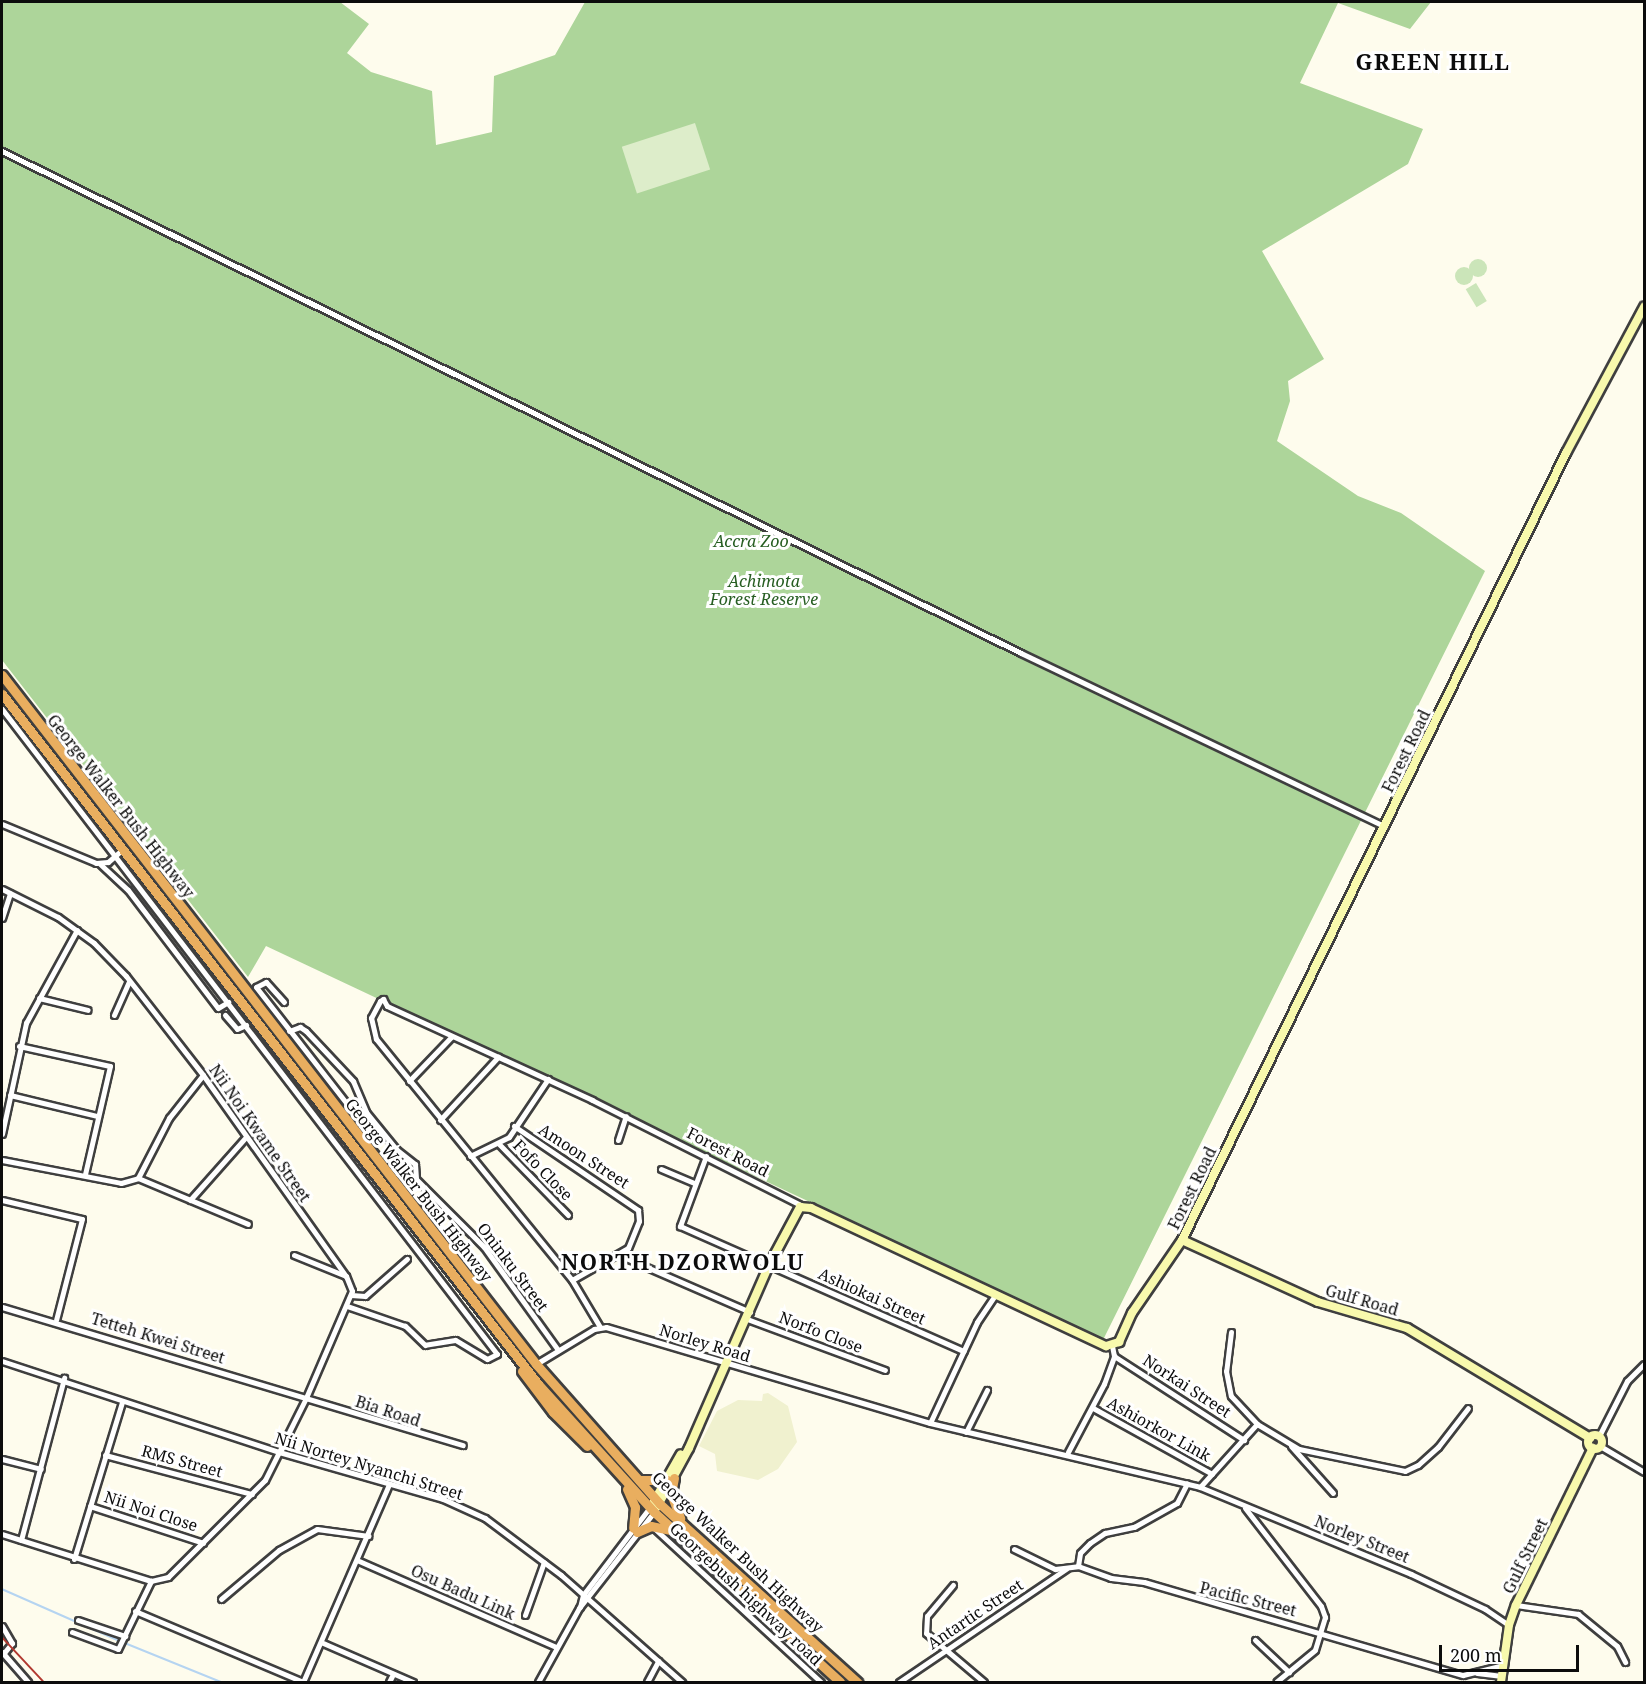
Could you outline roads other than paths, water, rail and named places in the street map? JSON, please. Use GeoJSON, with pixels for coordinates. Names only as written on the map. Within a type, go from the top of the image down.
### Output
{"type":"FeatureCollection","features":[{"type":"Feature","properties":{"kind":"highway","name":"George Walker Bush Highway"},"geometry":{"type":"LineString","coordinates":[[2,675],[536,1364],[639,1480],[655,1506],[675,1531],[840,1683]]}},
{"type":"Feature","properties":{"kind":"highway","name":"George Walker Bush Highway"},"geometry":{"type":"LineString","coordinates":[[2,694],[509,1348],[524,1376],[553,1412],[655,1506],[708,1548],[741,1570],[791,1617],[810,1641],[857,1683]]}},
{"type":"Feature","properties":{"kind":"highway"},"geometry":{"type":"LineString","coordinates":[[618,1474],[635,1507],[635,1530],[651,1526],[675,1531]]}},
{"type":"Feature","properties":{"kind":"highway"},"geometry":{"type":"LineString","coordinates":[[639,1480],[671,1479],[672,1504],[688,1530]]}},
{"type":"Feature","properties":{"kind":"main road","name":"Forest Road"},"geometry":{"type":"LineString","coordinates":[[803,1206],[995,1295],[1112,1346],[1119,1342],[1132,1313],[1182,1240],[1566,453],[1644,307]]}},
{"type":"Feature","properties":{"kind":"main road"},"geometry":{"type":"LineString","coordinates":[[655,1506],[671,1479],[749,1315],[769,1265],[794,1215],[803,1206]]}},
{"type":"Feature","properties":{"kind":"main road","name":"Gulf Road"},"geometry":{"type":"LineString","coordinates":[[1182,1240],[1318,1302],[1407,1328],[1590,1438]]}},
{"type":"Feature","properties":{"kind":"main road"},"geometry":{"type":"LineString","coordinates":[[1599,1436],[1597,1447],[1590,1438],[1599,1436]]}},
{"type":"Feature","properties":{"kind":"main road","name":"Gulf Street"},"geometry":{"type":"LineString","coordinates":[[1502,1679],[1509,1625],[1516,1605],[1597,1447]]}},
{"type":"Feature","properties":{"kind":"street"},"geometry":{"type":"LineString","coordinates":[[2,151],[1021,653],[1385,827]]}},
{"type":"Feature","properties":{"kind":"street"},"geometry":{"type":"LineString","coordinates":[[2,709],[497,1354],[487,1359],[455,1340],[425,1345],[397,1321],[347,1306]]}},
{"type":"Feature","properties":{"kind":"street"},"geometry":{"type":"LineString","coordinates":[[2,824],[100,864],[128,890],[218,1008],[228,1002]]}},
{"type":"Feature","properties":{"kind":"street"},"geometry":{"type":"LineString","coordinates":[[100,864],[123,849]]}},
{"type":"Feature","properties":{"kind":"street","name":"Nii Noi Kwame Street"},"geometry":{"type":"LineString","coordinates":[[2,889],[43,907],[77,930],[129,981],[203,1075],[346,1276],[351,1294]]}},
{"type":"Feature","properties":{"kind":"street"},"geometry":{"type":"LineString","coordinates":[[2,918],[10,892]]}},
{"type":"Feature","properties":{"kind":"street"},"geometry":{"type":"LineString","coordinates":[[2,1134],[19,1046],[39,998],[77,930]]}},
{"type":"Feature","properties":{"kind":"street"},"geometry":{"type":"LineString","coordinates":[[191,974],[200,966]]}},
{"type":"Feature","properties":{"kind":"street"},"geometry":{"type":"LineString","coordinates":[[114,1015],[129,981]]}},
{"type":"Feature","properties":{"kind":"street"},"geometry":{"type":"LineString","coordinates":[[284,1002],[266,982],[256,987],[358,1118]]}},
{"type":"Feature","properties":{"kind":"street"},"geometry":{"type":"LineString","coordinates":[[39,998],[88,1010]]}},
{"type":"Feature","properties":{"kind":"street","name":"Forest Road"},"geometry":{"type":"LineString","coordinates":[[409,1081],[373,1034],[373,1011],[383,999],[387,1006],[626,1116],[803,1206]]}},
{"type":"Feature","properties":{"kind":"street"},"geometry":{"type":"LineString","coordinates":[[225,1015],[237,1029],[246,1024]]}},
{"type":"Feature","properties":{"kind":"street","name":"Oninku Street"},"geometry":{"type":"LineString","coordinates":[[289,1031],[300,1027],[340,1065],[353,1081],[366,1112],[397,1150],[413,1161],[414,1176],[484,1247],[558,1350]]}},
{"type":"Feature","properties":{"kind":"street"},"geometry":{"type":"LineString","coordinates":[[451,1037],[409,1081],[572,1281],[600,1327],[536,1364]]}},
{"type":"Feature","properties":{"kind":"street"},"geometry":{"type":"LineString","coordinates":[[19,1046],[110,1066],[85,1174]]}},
{"type":"Feature","properties":{"kind":"street"},"geometry":{"type":"LineString","coordinates":[[440,1119],[498,1057]]}},
{"type":"Feature","properties":{"kind":"street"},"geometry":{"type":"LineString","coordinates":[[138,1178],[169,1118],[203,1075]]}},
{"type":"Feature","properties":{"kind":"street"},"geometry":{"type":"LineString","coordinates":[[470,1156],[499,1144],[509,1137],[514,1126],[548,1079]]}},
{"type":"Feature","properties":{"kind":"street"},"geometry":{"type":"LineString","coordinates":[[10,1095],[97,1116]]}},
{"type":"Feature","properties":{"kind":"street"},"geometry":{"type":"LineString","coordinates":[[349,1125],[366,1112]]}},
{"type":"Feature","properties":{"kind":"street"},"geometry":{"type":"LineString","coordinates":[[618,1140],[626,1116]]}},
{"type":"Feature","properties":{"kind":"street","name":"Amoon Street"},"geometry":{"type":"LineString","coordinates":[[514,1126],[639,1210],[632,1240],[619,1255]]}},
{"type":"Feature","properties":{"kind":"street"},"geometry":{"type":"LineString","coordinates":[[190,1200],[246,1137]]}},
{"type":"Feature","properties":{"kind":"street","name":"Fofo Close"},"geometry":{"type":"LineString","coordinates":[[499,1144],[568,1215]]}},
{"type":"Feature","properties":{"kind":"street"},"geometry":{"type":"LineString","coordinates":[[661,1169],[694,1183],[706,1156]]}},
{"type":"Feature","properties":{"kind":"street"},"geometry":{"type":"LineString","coordinates":[[2,1160],[85,1174],[121,1183],[138,1178],[248,1224]]}},
{"type":"Feature","properties":{"kind":"street","name":"Ashiokai Street"},"geometry":{"type":"LineString","coordinates":[[694,1183],[680,1226],[964,1351]]}},
{"type":"Feature","properties":{"kind":"street"},"geometry":{"type":"LineString","coordinates":[[2,1200],[82,1219],[56,1320]]}},
{"type":"Feature","properties":{"kind":"street"},"geometry":{"type":"LineString","coordinates":[[294,1255],[346,1276]]}},
{"type":"Feature","properties":{"kind":"street"},"geometry":{"type":"LineString","coordinates":[[572,1281],[619,1255]]}},
{"type":"Feature","properties":{"kind":"street","name":"Norfo Close"},"geometry":{"type":"LineString","coordinates":[[619,1255],[749,1315],[885,1370]]}},
{"type":"Feature","properties":{"kind":"street"},"geometry":{"type":"LineString","coordinates":[[2,1534],[74,1559],[151,1581],[168,1578],[265,1480],[306,1398],[351,1294],[365,1296],[407,1258]]}},
{"type":"Feature","properties":{"kind":"street"},"geometry":{"type":"LineString","coordinates":[[930,1423],[964,1351],[995,1295]]}},
{"type":"Feature","properties":{"kind":"street","name":"Tetteh Kwei Street"},"geometry":{"type":"LineString","coordinates":[[2,1307],[56,1320],[306,1398]]}},
{"type":"Feature","properties":{"kind":"street","name":"Norley Road"},"geometry":{"type":"LineString","coordinates":[[600,1327],[930,1423],[1068,1452],[1200,1487]]}},
{"type":"Feature","properties":{"kind":"street"},"geometry":{"type":"LineString","coordinates":[[1231,1332],[1227,1384],[1239,1408],[1257,1424],[1291,1445],[1349,1462],[1405,1471],[1418,1466],[1438,1447],[1468,1408]]}},
{"type":"Feature","properties":{"kind":"street"},"geometry":{"type":"LineString","coordinates":[[1068,1452],[1093,1408],[1114,1356],[1112,1346]]}},
{"type":"Feature","properties":{"kind":"street","name":"Norkai Street"},"geometry":{"type":"LineString","coordinates":[[1114,1356],[1244,1440]]}},
{"type":"Feature","properties":{"kind":"street","name":"Nii Nortey Nyanchi Street"},"geometry":{"type":"LineString","coordinates":[[2,1361],[64,1378],[122,1402],[279,1452],[443,1499],[485,1518],[544,1562],[682,1683]]}},
{"type":"Feature","properties":{"kind":"street"},"geometry":{"type":"LineString","coordinates":[[1599,1436],[1627,1381],[1644,1364]]}},
{"type":"Feature","properties":{"kind":"street"},"geometry":{"type":"LineString","coordinates":[[21,1540],[64,1378]]}},
{"type":"Feature","properties":{"kind":"street"},"geometry":{"type":"LineString","coordinates":[[966,1432],[987,1390]]}},
{"type":"Feature","properties":{"kind":"street","name":"Bia Road"},"geometry":{"type":"LineString","coordinates":[[306,1398],[463,1445]]}},
{"type":"Feature","properties":{"kind":"street"},"geometry":{"type":"LineString","coordinates":[[74,1559],[122,1402]]}},
{"type":"Feature","properties":{"kind":"street","name":"Ashiorkor Link"},"geometry":{"type":"LineString","coordinates":[[1093,1408],[1212,1474]]}},
{"type":"Feature","properties":{"kind":"street"},"geometry":{"type":"LineString","coordinates":[[1200,1487],[1257,1424]]}},
{"type":"Feature","properties":{"kind":"street"},"geometry":{"type":"LineString","coordinates":[[1291,1445],[1310,1471],[1333,1493]]}},
{"type":"Feature","properties":{"kind":"street"},"geometry":{"type":"LineString","coordinates":[[1597,1447],[1644,1473]]}},
{"type":"Feature","properties":{"kind":"street","name":"RMS Street"},"geometry":{"type":"LineString","coordinates":[[105,1455],[252,1494]]}},
{"type":"Feature","properties":{"kind":"street"},"geometry":{"type":"LineString","coordinates":[[2,1459],[40,1469]]}},
{"type":"Feature","properties":{"kind":"street"},"geometry":{"type":"LineString","coordinates":[[1078,1566],[1080,1553],[1090,1543],[1105,1533],[1134,1527],[1177,1503],[1187,1483]]}},
{"type":"Feature","properties":{"kind":"street"},"geometry":{"type":"LineString","coordinates":[[135,1611],[303,1682],[359,1561],[389,1484]]}},
{"type":"Feature","properties":{"kind":"street","name":"Norley Street"},"geometry":{"type":"LineString","coordinates":[[1200,1487],[1411,1574],[1485,1609],[1509,1625]]}},
{"type":"Feature","properties":{"kind":"street"},"geometry":{"type":"LineString","coordinates":[[1241,1504],[1321,1606],[1325,1617],[1323,1633],[1315,1650],[1276,1683]]}},
{"type":"Feature","properties":{"kind":"street","name":"Nii Noi Close"},"geometry":{"type":"LineString","coordinates":[[90,1506],[203,1543]]}},
{"type":"Feature","properties":{"kind":"street"},"geometry":{"type":"LineString","coordinates":[[538,1683],[579,1608],[583,1595],[655,1506]]}},
{"type":"Feature","properties":{"kind":"street","name":"Georgebush highway road"},"geometry":{"type":"LineString","coordinates":[[651,1526],[821,1683]]}},
{"type":"Feature","properties":{"kind":"street"},"geometry":{"type":"LineString","coordinates":[[221,1599],[279,1550],[317,1529],[369,1536]]}},
{"type":"Feature","properties":{"kind":"street"},"geometry":{"type":"LineString","coordinates":[[579,1608],[588,1599],[635,1530]]}},
{"type":"Feature","properties":{"kind":"street","name":"Pacific Street"},"geometry":{"type":"LineString","coordinates":[[1014,1549],[1055,1569],[1078,1566],[1323,1633],[1463,1675],[1503,1665]]}},
{"type":"Feature","properties":{"kind":"street","name":"Osu Badu Link"},"geometry":{"type":"LineString","coordinates":[[359,1561],[556,1647]]}},
{"type":"Feature","properties":{"kind":"street"},"geometry":{"type":"LineString","coordinates":[[525,1615],[544,1562]]}},
{"type":"Feature","properties":{"kind":"street","name":"Antartic Street"},"geometry":{"type":"LineString","coordinates":[[899,1683],[1067,1568]]}},
{"type":"Feature","properties":{"kind":"street"},"geometry":{"type":"LineString","coordinates":[[72,1632],[106,1646],[122,1641],[151,1581]]}},
{"type":"Feature","properties":{"kind":"street"},"geometry":{"type":"LineString","coordinates":[[953,1585],[925,1622],[928,1636],[984,1683]]}},
{"type":"Feature","properties":{"kind":"street"},"geometry":{"type":"LineString","coordinates":[[1516,1605],[1578,1614],[1617,1646],[1625,1662]]}},
{"type":"Feature","properties":{"kind":"street"},"geometry":{"type":"LineString","coordinates":[[78,1620],[122,1641]]}},
{"type":"Feature","properties":{"kind":"street"},"geometry":{"type":"LineString","coordinates":[[2,1626],[12,1643],[2,1653],[28,1683]]}},
{"type":"Feature","properties":{"kind":"street"},"geometry":{"type":"LineString","coordinates":[[1255,1640],[1289,1672]]}},
{"type":"Feature","properties":{"kind":"street"},"geometry":{"type":"LineString","coordinates":[[322,1643],[413,1683]]}},
{"type":"Feature","properties":{"kind":"street"},"geometry":{"type":"LineString","coordinates":[[647,1683],[658,1661]]}},
{"type":"Feature","properties":{"kind":"street","name":"Pacific Street"},"geometry":{"type":"LineString","coordinates":[[1477,1673],[1502,1679]]}},
{"type":"Feature","properties":{"kind":"street"},"geometry":{"type":"LineString","coordinates":[[389,1683],[393,1674]]}},
{"type":"Feature","properties":{"kind":"waterway"},"geometry":{"type":"LineString","coordinates":[[2,1589],[120,1641]]}},
{"type":"Feature","properties":{"kind":"waterway"},"geometry":{"type":"LineString","coordinates":[[125,1643],[221,1682]]}},
{"type":"Feature","properties":{"kind":"railway"},"geometry":{"type":"LineString","coordinates":[[2,1637],[44,1682]]}},
{"type":"Feature","properties":{"kind":"district","name":"GREEN HILL"},"geometry":{"type":"Point","coordinates":[1433,62]}},
{"type":"Feature","properties":{"kind":"district","name":"NORTH DZORWOLU"},"geometry":{"type":"Point","coordinates":[683,1262]}},
{"type":"Feature","properties":{"kind":"park label","name":"Accra Zoo"},"geometry":{"type":"Point","coordinates":[751,541]}},
{"type":"Feature","properties":{"kind":"park label","name":"Achimota Forest Reserve"},"geometry":{"type":"Point","coordinates":[764,590]}}]}
